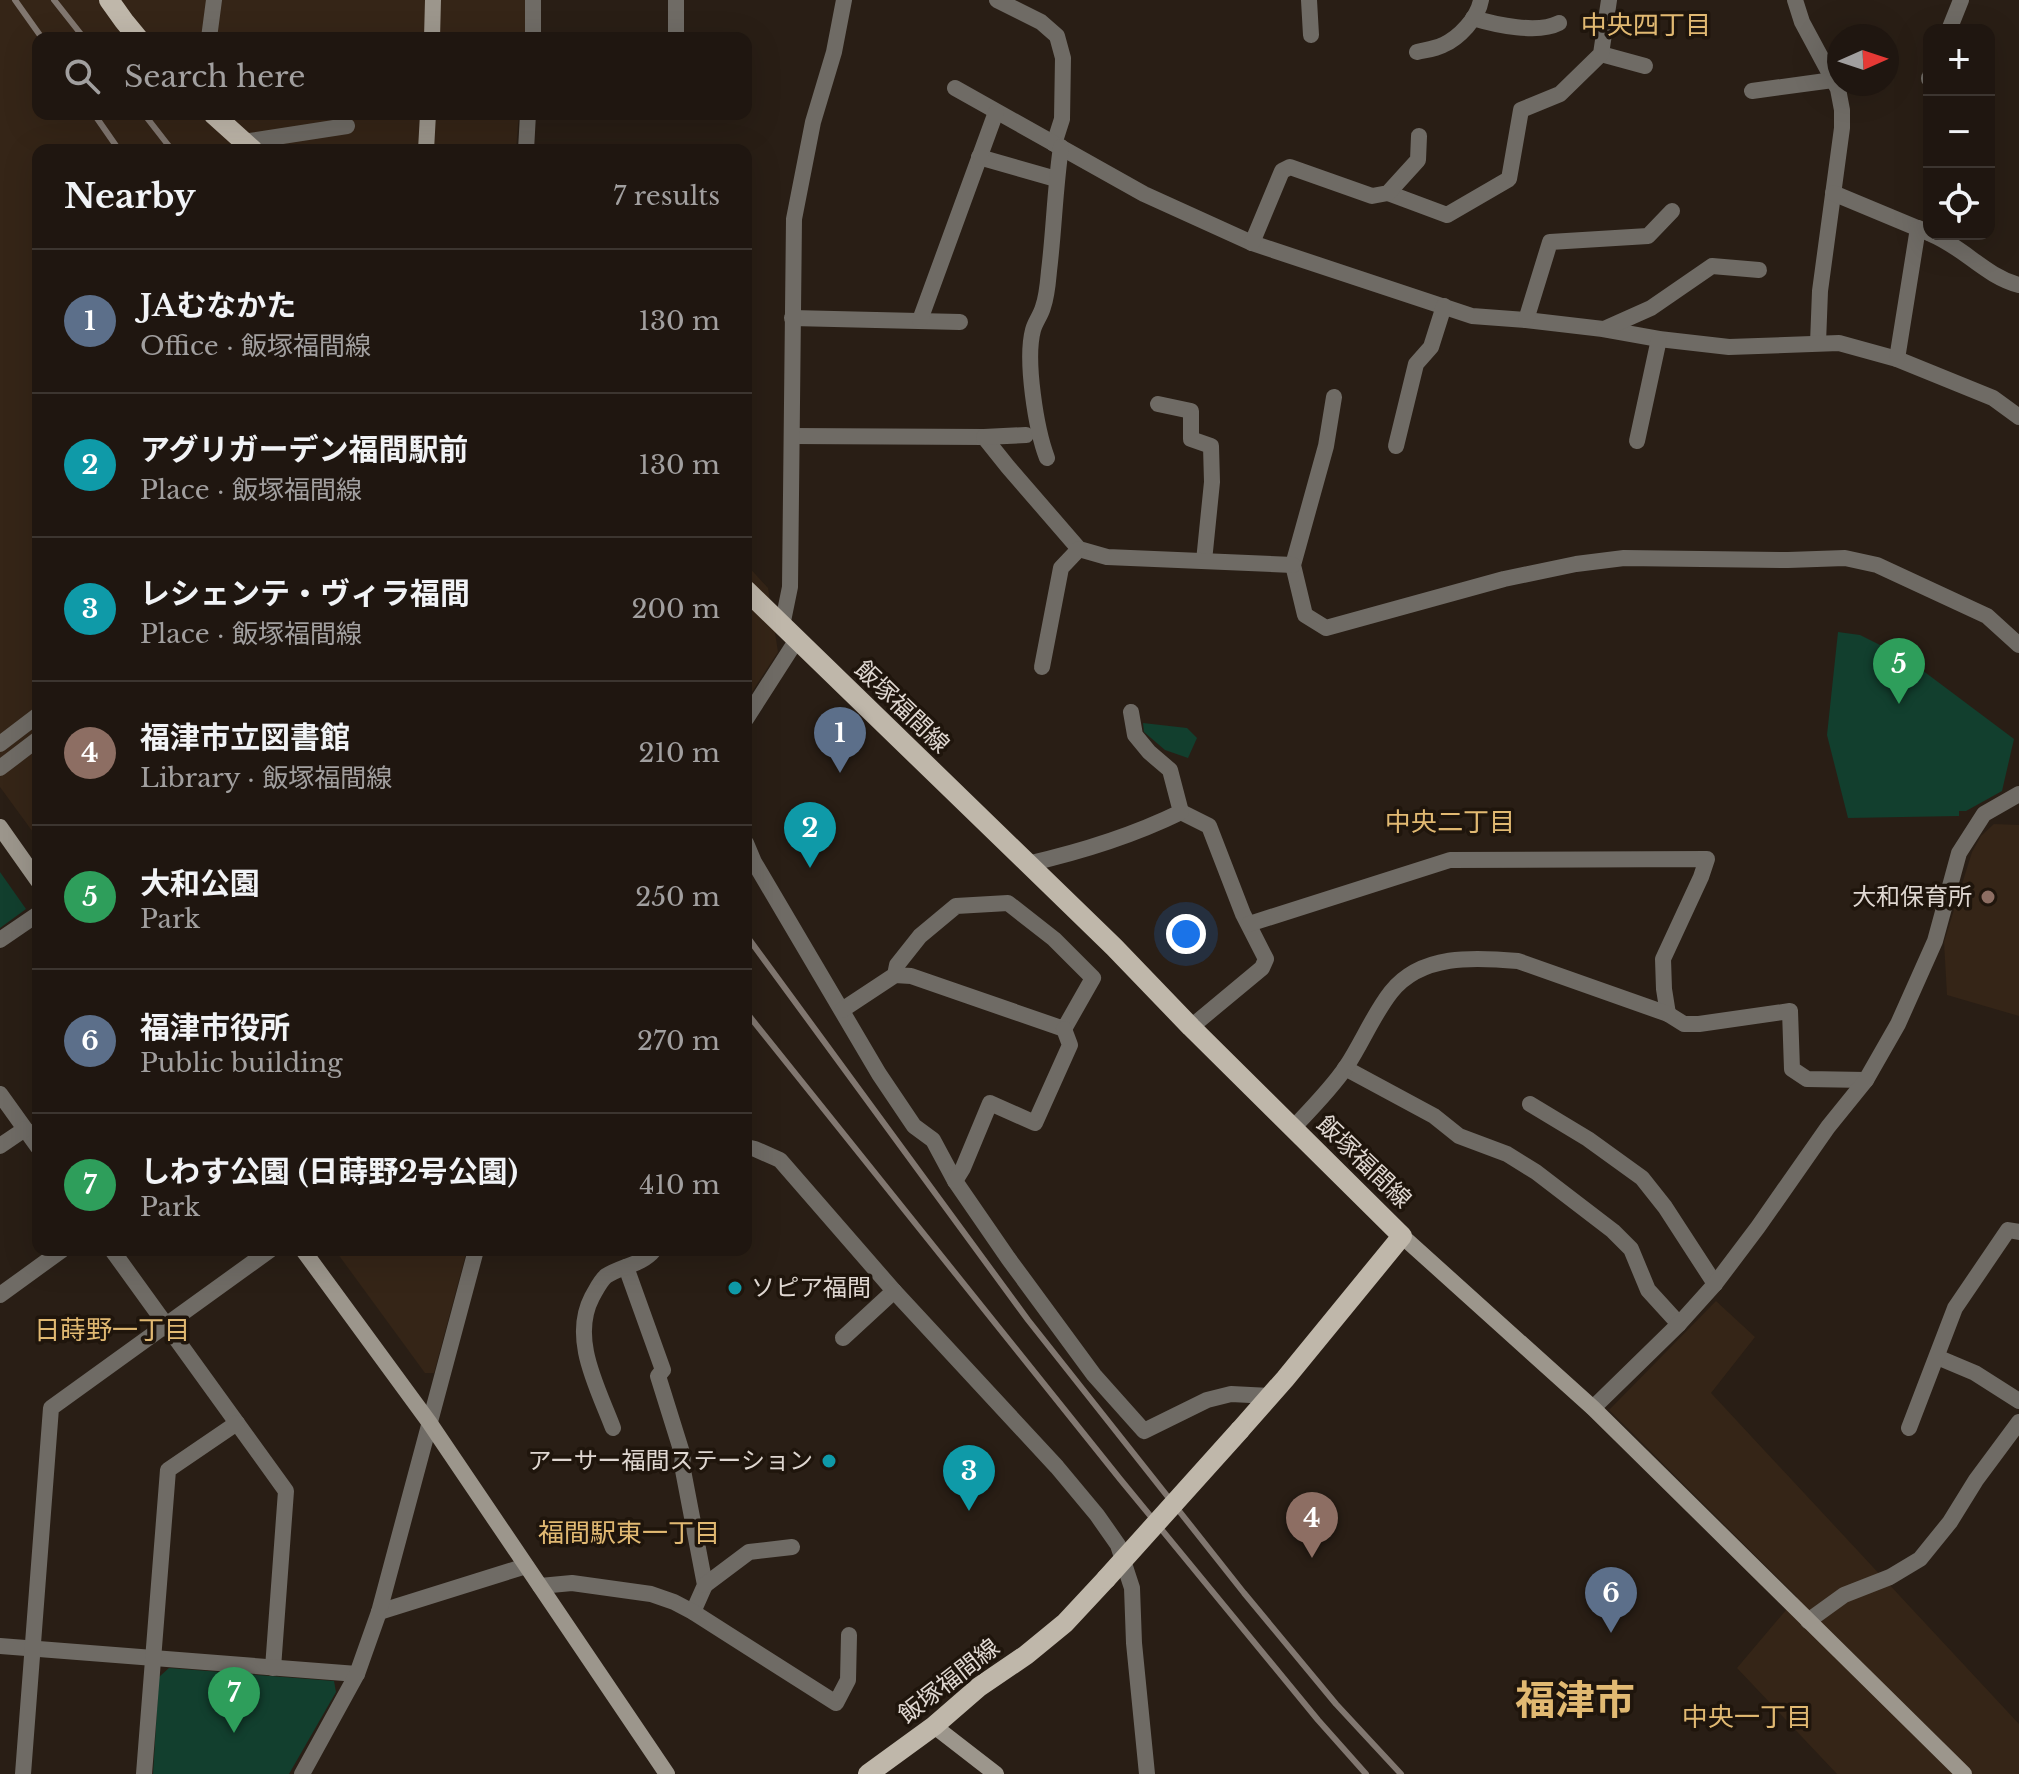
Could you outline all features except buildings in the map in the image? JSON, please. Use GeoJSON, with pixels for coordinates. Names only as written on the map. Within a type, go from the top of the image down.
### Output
{"type":"FeatureCollection","features":[{"type":"Feature","properties":{"kind":"main road"},"geometry":{"type":"LineString","coordinates":[[109,0],[133,32]]}},
{"type":"Feature","properties":{"kind":"main road"},"geometry":{"type":"LineString","coordinates":[[220,120],[246,144]]}},
{"type":"Feature","properties":{"kind":"main road","name":"飯塚福間線"},"geometry":{"type":"LineString","coordinates":[[752,596],[1114,947],[1402,1236],[1270,1396],[1065,1623],[868,1774]]}},
{"type":"Feature","properties":{"kind":"street"},"geometry":{"type":"LineString","coordinates":[[210,32],[214,0]]}},
{"type":"Feature","properties":{"kind":"street"},"geometry":{"type":"LineString","coordinates":[[432,32],[433,0]]}},
{"type":"Feature","properties":{"kind":"street"},"geometry":{"type":"LineString","coordinates":[[533,0],[533,32]]}},
{"type":"Feature","properties":{"kind":"street"},"geometry":{"type":"LineString","coordinates":[[676,0],[676,32]]}},
{"type":"Feature","properties":{"kind":"street"},"geometry":{"type":"LineString","coordinates":[[752,707],[789,633],[794,219],[813,122],[834,52],[844,0]]}},
{"type":"Feature","properties":{"kind":"street"},"geometry":{"type":"LineString","coordinates":[[997,0],[1041,22],[1057,36],[1063,58],[1062,119],[1049,269],[1044,306],[1033,331],[1031,361],[1040,441],[1047,458]]}},
{"type":"Feature","properties":{"kind":"street"},"geometry":{"type":"LineString","coordinates":[[1309,0],[1311,35]]}},
{"type":"Feature","properties":{"kind":"street"},"geometry":{"type":"LineString","coordinates":[[1417,52],[1443,46],[1453,39],[1473,18],[1481,0]]}},
{"type":"Feature","properties":{"kind":"street"},"geometry":{"type":"LineString","coordinates":[[1252,243],[1282,171],[1290,167],[1372,196],[1388,193],[1447,215],[1509,179],[1521,110],[1560,94],[1601,54],[1609,0]]}},
{"type":"Feature","properties":{"kind":"street"},"geometry":{"type":"LineString","coordinates":[[1795,0],[1802,22],[1827,69]]}},
{"type":"Feature","properties":{"kind":"street"},"geometry":{"type":"LineString","coordinates":[[1951,24],[1961,0]]}},
{"type":"Feature","properties":{"kind":"street"},"geometry":{"type":"LineString","coordinates":[[1473,18],[1488,23],[1532,28],[1550,28],[1559,23]]}},
{"type":"Feature","properties":{"kind":"street"},"geometry":{"type":"LineString","coordinates":[[1601,54],[1645,66]]}},
{"type":"Feature","properties":{"kind":"street"},"geometry":{"type":"LineString","coordinates":[[1752,91],[1827,81]]}},
{"type":"Feature","properties":{"kind":"street"},"geometry":{"type":"LineString","coordinates":[[955,88],[1144,194],[1252,243],[1472,316],[1603,329],[1729,347],[1839,343],[1897,359],[1993,398],[2019,417]]}},
{"type":"Feature","properties":{"kind":"street"},"geometry":{"type":"LineString","coordinates":[[1818,343],[1820,291],[1842,128],[1839,96]]}},
{"type":"Feature","properties":{"kind":"street"},"geometry":{"type":"LineString","coordinates":[[920,320],[996,112]]}},
{"type":"Feature","properties":{"kind":"street"},"geometry":{"type":"LineString","coordinates":[[426,144],[428,120]]}},
{"type":"Feature","properties":{"kind":"street"},"geometry":{"type":"LineString","coordinates":[[526,144],[528,120]]}},
{"type":"Feature","properties":{"kind":"street"},"geometry":{"type":"LineString","coordinates":[[258,144],[347,126]]}},
{"type":"Feature","properties":{"kind":"street"},"geometry":{"type":"LineString","coordinates":[[1388,193],[1418,160],[1419,136]]}},
{"type":"Feature","properties":{"kind":"street"},"geometry":{"type":"LineString","coordinates":[[979,157],[1056,179]]}},
{"type":"Feature","properties":{"kind":"street"},"geometry":{"type":"LineString","coordinates":[[1833,193],[1923,231]]}},
{"type":"Feature","properties":{"kind":"street"},"geometry":{"type":"LineString","coordinates":[[1526,320],[1550,242],[1648,236],[1672,211]]}},
{"type":"Feature","properties":{"kind":"street"},"geometry":{"type":"LineString","coordinates":[[1897,359],[1924,240]]}},
{"type":"Feature","properties":{"kind":"street"},"geometry":{"type":"LineString","coordinates":[[1946,240],[2002,281],[2019,285]]}},
{"type":"Feature","properties":{"kind":"street"},"geometry":{"type":"LineString","coordinates":[[1603,329],[1651,308],[1712,266],[1759,270]]}},
{"type":"Feature","properties":{"kind":"street"},"geometry":{"type":"LineString","coordinates":[[1396,446],[1416,364],[1431,347],[1444,306]]}},
{"type":"Feature","properties":{"kind":"street"},"geometry":{"type":"LineString","coordinates":[[792,318],[960,322]]}},
{"type":"Feature","properties":{"kind":"street"},"geometry":{"type":"LineString","coordinates":[[1637,441],[1659,339]]}},
{"type":"Feature","properties":{"kind":"street"},"geometry":{"type":"LineString","coordinates":[[1334,397],[1326,446],[1293,565],[1305,615],[1326,628],[1504,579],[1576,564],[1624,558],[1845,558],[1877,565],[1987,616],[2019,645]]}},
{"type":"Feature","properties":{"kind":"street"},"geometry":{"type":"LineString","coordinates":[[1158,404],[1191,411],[1191,439],[1211,446],[1212,482],[1204,561]]}},
{"type":"Feature","properties":{"kind":"street"},"geometry":{"type":"LineString","coordinates":[[792,436],[1026,435]]}},
{"type":"Feature","properties":{"kind":"street"},"geometry":{"type":"LineString","coordinates":[[984,437],[1079,549],[1107,557],[1293,565]]}},
{"type":"Feature","properties":{"kind":"street"},"geometry":{"type":"LineString","coordinates":[[1042,667],[1061,568],[1079,549]]}},
{"type":"Feature","properties":{"kind":"street"},"geometry":{"type":"LineString","coordinates":[[1131,712],[1135,735],[1170,770],[1181,812],[1209,826],[1243,914],[1266,959],[1262,968],[1191,1027]]}},
{"type":"Feature","properties":{"kind":"street"},"geometry":{"type":"LineString","coordinates":[[0,744],[32,720]]}},
{"type":"Feature","properties":{"kind":"street"},"geometry":{"type":"LineString","coordinates":[[0,768],[32,744]]}},
{"type":"Feature","properties":{"kind":"street"},"geometry":{"type":"LineString","coordinates":[[1593,1408],[1715,1284],[1828,1127],[1866,1080],[1898,1024],[1935,941],[1959,853],[1984,814],[2019,794]]}},
{"type":"Feature","properties":{"kind":"street"},"geometry":{"type":"LineString","coordinates":[[1027,864],[1080,851],[1146,829],[1181,812]]}},
{"type":"Feature","properties":{"kind":"street"},"geometry":{"type":"LineString","coordinates":[[0,827],[32,872]]}},
{"type":"Feature","properties":{"kind":"street"},"geometry":{"type":"LineString","coordinates":[[752,857],[879,1074],[914,1126],[933,1140],[955,1181],[1008,1258],[1094,1375],[1144,1431],[1207,1400],[1231,1394],[1270,1396]]}},
{"type":"Feature","properties":{"kind":"street"},"geometry":{"type":"LineString","coordinates":[[1249,924],[1450,860],[1707,859],[1663,959],[1668,1014]]}},
{"type":"Feature","properties":{"kind":"street"},"geometry":{"type":"LineString","coordinates":[[895,975],[897,965],[920,936],[956,906],[1008,903],[1054,939],[1093,978],[1064,1029]]}},
{"type":"Feature","properties":{"kind":"street"},"geometry":{"type":"LineString","coordinates":[[0,940],[32,918]]}},
{"type":"Feature","properties":{"kind":"street"},"geometry":{"type":"LineString","coordinates":[[1293,1128],[1345,1068],[1393,989],[1429,964],[1456,959],[1518,961],[1668,1014],[1684,1024],[1790,1011],[1792,1069],[1807,1079],[1866,1080]]}},
{"type":"Feature","properties":{"kind":"street"},"geometry":{"type":"LineString","coordinates":[[842,1010],[895,975],[911,976],[1064,1029]]}},
{"type":"Feature","properties":{"kind":"street"},"geometry":{"type":"LineString","coordinates":[[955,1181],[990,1103],[1035,1123],[1070,1045],[1064,1029]]}},
{"type":"Feature","properties":{"kind":"street"},"geometry":{"type":"LineString","coordinates":[[1345,1068],[1434,1116],[1459,1136],[1507,1154],[1536,1172],[1613,1231],[1631,1249],[1648,1290],[1679,1324]]}},
{"type":"Feature","properties":{"kind":"street"},"geometry":{"type":"LineString","coordinates":[[0,1094],[32,1139]]}},
{"type":"Feature","properties":{"kind":"street"},"geometry":{"type":"LineString","coordinates":[[1530,1104],[1588,1139],[1642,1178],[1665,1207],[1715,1284]]}},
{"type":"Feature","properties":{"kind":"street"},"geometry":{"type":"LineString","coordinates":[[0,1146],[25,1129]]}},
{"type":"Feature","properties":{"kind":"street"},"geometry":{"type":"LineString","coordinates":[[752,1148],[780,1160],[894,1291],[1057,1467],[1118,1545],[1132,1588],[1134,1643],[1147,1774]]}},
{"type":"Feature","properties":{"kind":"street"},"geometry":{"type":"LineString","coordinates":[[1909,1428],[1955,1308],[2008,1230],[2019,1232]]}},
{"type":"Feature","properties":{"kind":"street"},"geometry":{"type":"LineString","coordinates":[[1402,1236],[1593,1408],[1964,1774]]}},
{"type":"Feature","properties":{"kind":"street"},"geometry":{"type":"LineString","coordinates":[[0,1295],[54,1256]]}},
{"type":"Feature","properties":{"kind":"street"},"geometry":{"type":"LineString","coordinates":[[116,1256],[286,1491],[273,1668]]}},
{"type":"Feature","properties":{"kind":"street"},"geometry":{"type":"LineString","coordinates":[[23,1774],[51,1408],[262,1256]]}},
{"type":"Feature","properties":{"kind":"street"},"geometry":{"type":"LineString","coordinates":[[307,1256],[429,1422],[667,1774]]}},
{"type":"Feature","properties":{"kind":"street"},"geometry":{"type":"LineString","coordinates":[[302,1774],[357,1674],[379,1612],[474,1256]]}},
{"type":"Feature","properties":{"kind":"street"},"geometry":{"type":"LineString","coordinates":[[613,1428],[587,1356],[583,1328],[588,1305],[604,1277],[650,1256]]}},
{"type":"Feature","properties":{"kind":"street"},"geometry":{"type":"LineString","coordinates":[[626,1267],[663,1370],[658,1376],[683,1456],[682,1465],[705,1585]]}},
{"type":"Feature","properties":{"kind":"street"},"geometry":{"type":"LineString","coordinates":[[843,1338],[894,1291]]}},
{"type":"Feature","properties":{"kind":"street"},"geometry":{"type":"LineString","coordinates":[[1937,1357],[1975,1373],[2019,1401]]}},
{"type":"Feature","properties":{"kind":"street"},"geometry":{"type":"LineString","coordinates":[[1808,1621],[1844,1595],[1890,1577],[1920,1559],[1950,1522],[1976,1480],[2019,1422]]}},
{"type":"Feature","properties":{"kind":"street"},"geometry":{"type":"LineString","coordinates":[[144,1774],[168,1470],[237,1423]]}},
{"type":"Feature","properties":{"kind":"street"},"geometry":{"type":"LineString","coordinates":[[693,1612],[705,1585],[749,1552],[792,1547]]}},
{"type":"Feature","properties":{"kind":"street"},"geometry":{"type":"LineString","coordinates":[[379,1612],[526,1566]]}},
{"type":"Feature","properties":{"kind":"street"},"geometry":{"type":"LineString","coordinates":[[540,1586],[572,1583],[651,1594],[674,1602],[836,1703],[848,1680],[849,1635]]}},
{"type":"Feature","properties":{"kind":"street"},"geometry":{"type":"LineString","coordinates":[[0,1646],[357,1674]]}},
{"type":"Feature","properties":{"kind":"street"},"geometry":{"type":"LineString","coordinates":[[934,1726],[996,1774]]}},
{"type":"Feature","properties":{"kind":"shaded area"},"geometry":{"type":"Polygon","coordinates":[[[0,0],[526,0],[525,32],[32,32],[32,120],[518,120],[516,144],[32,144],[32,831],[0,787],[0,0]]]}},
{"type":"Feature","properties":{"kind":"shaded area"},"geometry":{"type":"Polygon","coordinates":[[[752,571],[768,588],[778,652],[752,692],[752,571]]]}},
{"type":"Feature","properties":{"kind":"shaded area","name":"大和保育所"},"geometry":{"type":"Polygon","coordinates":[[[1994,824],[2019,825],[2019,1016],[1947,995],[1944,942],[1972,852],[1981,836],[1994,824]]]}},
{"type":"Feature","properties":{"kind":"shaded area"},"geometry":{"type":"Polygon","coordinates":[[[339,1256],[465,1256],[434,1373],[425,1373],[339,1256]]]}},
{"type":"Feature","properties":{"kind":"shaded area"},"geometry":{"type":"Polygon","coordinates":[[[1716,1301],[1755,1337],[1711,1393],[2019,1724],[2019,1774],[1837,1774],[1737,1668],[1797,1597],[1609,1410],[1716,1301]]]}},
{"type":"Feature","properties":{"kind":"green space"},"geometry":{"type":"Polygon","coordinates":[[[1838,632],[1860,635],[1894,652],[2014,739],[2002,791],[1966,811],[1959,811],[1959,816],[1848,818],[1827,735],[1838,632]]]}},
{"type":"Feature","properties":{"kind":"green space"},"geometry":{"type":"Polygon","coordinates":[[[1143,723],[1187,728],[1197,738],[1188,758],[1165,750],[1144,732],[1143,723]]]}},
{"type":"Feature","properties":{"kind":"green space"},"geometry":{"type":"Polygon","coordinates":[[[0,872],[26,909],[0,928],[0,872]]]}},
{"type":"Feature","properties":{"kind":"green space"},"geometry":{"type":"Polygon","coordinates":[[[169,1668],[334,1681],[336,1692],[289,1774],[153,1774],[159,1677],[169,1668]]]}},
{"type":"Feature","properties":{"kind":"railway"},"geometry":{"type":"LineString","coordinates":[[15,0],[38,32]]}},
{"type":"Feature","properties":{"kind":"railway"},"geometry":{"type":"LineString","coordinates":[[54,0],[79,32]]}},
{"type":"Feature","properties":{"kind":"railway"},"geometry":{"type":"LineString","coordinates":[[98,120],[115,144]]}},
{"type":"Feature","properties":{"kind":"railway"},"geometry":{"type":"LineString","coordinates":[[149,120],[167,144]]}},
{"type":"Feature","properties":{"kind":"railway"},"geometry":{"type":"LineString","coordinates":[[752,943],[1028,1320],[1244,1593],[1336,1704],[1401,1774]]}},
{"type":"Feature","properties":{"kind":"railway"},"geometry":{"type":"LineString","coordinates":[[752,1019],[1120,1479],[1366,1774]]}},
{"type":"Feature","properties":{"kind":"place","name":"大和公園"},"geometry":{"type":"Point","coordinates":[1899,704]}},
{"type":"Feature","properties":{"kind":"place","name":"JAむなかた"},"geometry":{"type":"Point","coordinates":[840,773]}},
{"type":"Feature","properties":{"kind":"place","name":"アグリガーデン福間駅前"},"geometry":{"type":"Point","coordinates":[810,868]}},
{"type":"Feature","properties":{"kind":"place","name":"大和保育所"},"geometry":{"type":"Point","coordinates":[1988,897]}},
{"type":"Feature","properties":{"kind":"place","name":"ソピア福間"},"geometry":{"type":"Point","coordinates":[735,1288]}},
{"type":"Feature","properties":{"kind":"place","name":"アーサー福間ステーション"},"geometry":{"type":"Point","coordinates":[829,1461]}},
{"type":"Feature","properties":{"kind":"place","name":"レシェンテ・ヴィラ福間"},"geometry":{"type":"Point","coordinates":[969,1511]}},
{"type":"Feature","properties":{"kind":"place","name":"福津市立図書館"},"geometry":{"type":"Point","coordinates":[1312,1558]}},
{"type":"Feature","properties":{"kind":"place","name":"福津市役所"},"geometry":{"type":"Point","coordinates":[1611,1633]}},
{"type":"Feature","properties":{"kind":"place","name":"しわす公園 (日蒔野2号公園)"},"geometry":{"type":"Point","coordinates":[234,1733]}},
{"type":"Feature","properties":{"kind":"district","name":"中央四丁目"},"geometry":{"type":"Point","coordinates":[1646,25]}},
{"type":"Feature","properties":{"kind":"district","name":"中央二丁目"},"geometry":{"type":"Point","coordinates":[1450,822]}},
{"type":"Feature","properties":{"kind":"district","name":"日蒔野一丁目"},"geometry":{"type":"Point","coordinates":[112,1330]}},
{"type":"Feature","properties":{"kind":"district","name":"福間駅東一丁目"},"geometry":{"type":"Point","coordinates":[629,1533]}},
{"type":"Feature","properties":{"kind":"district","name":"福津市"},"geometry":{"type":"Point","coordinates":[1575,1700]}},
{"type":"Feature","properties":{"kind":"district","name":"中央一丁目"},"geometry":{"type":"Point","coordinates":[1747,1717]}}]}
